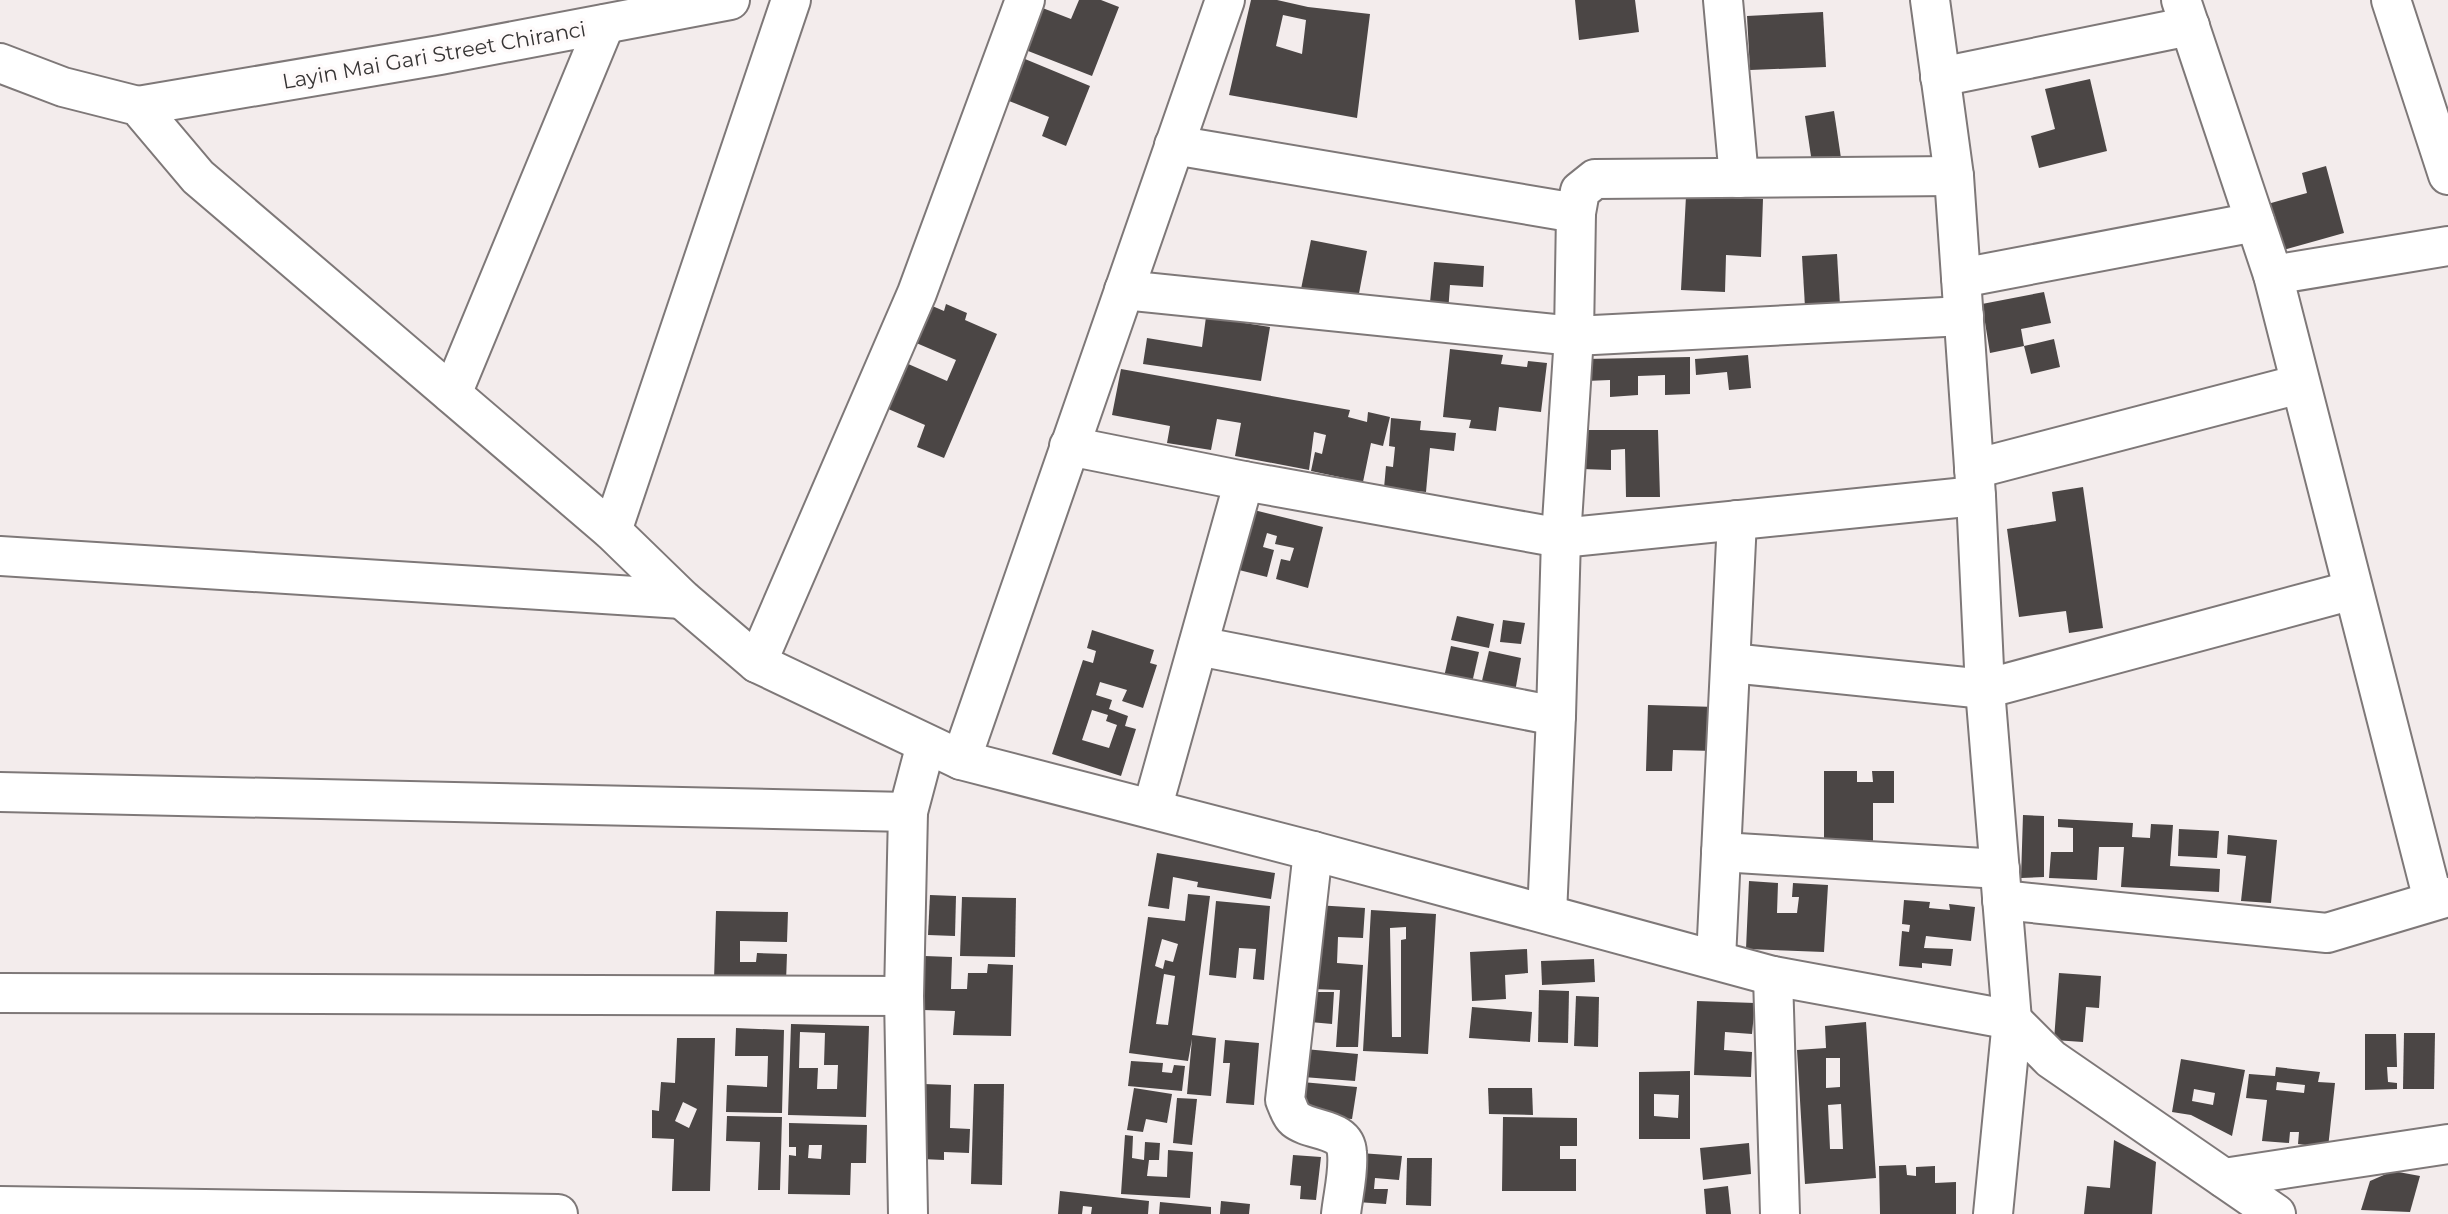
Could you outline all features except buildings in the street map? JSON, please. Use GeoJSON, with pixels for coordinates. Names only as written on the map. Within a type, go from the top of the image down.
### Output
{"type":"FeatureCollection","features":[{"type":"Feature","properties":{"kind":"street","name":"Layin Mai Gari Street Chiranci"},"geometry":{"type":"LineString","coordinates":[[138,106],[440,55],[730,0]]}},
{"type":"Feature","properties":{"kind":"street"},"geometry":{"type":"LineString","coordinates":[[612,531],[791,0]]}},
{"type":"Feature","properties":{"kind":"street"},"geometry":{"type":"LineString","coordinates":[[757,663],[917,293],[1025,0]]}},
{"type":"Feature","properties":{"kind":"street"},"geometry":{"type":"LineString","coordinates":[[961,760],[1225,0]]}},
{"type":"Feature","properties":{"kind":"street"},"geometry":{"type":"LineString","coordinates":[[1723,0],[1739,178]]}},
{"type":"Feature","properties":{"kind":"street"},"geometry":{"type":"LineString","coordinates":[[1930,0],[1954,176],[1975,482],[1984,689],[2012,1020],[1993,1214]]}},
{"type":"Feature","properties":{"kind":"street"},"geometry":{"type":"LineString","coordinates":[[2391,0],[2448,175]]}},
{"type":"Feature","properties":{"kind":"street"},"geometry":{"type":"LineString","coordinates":[[1721,852],[2001,885],[2328,933],[2440,899],[2354,590],[2273,275],[2186,13],[1940,77]]}},
{"type":"Feature","properties":{"kind":"street"},"geometry":{"type":"LineString","coordinates":[[452,394],[605,24]]}},
{"type":"Feature","properties":{"kind":"street"},"geometry":{"type":"LineString","coordinates":[[0,63],[63,87],[138,106],[198,177],[612,531],[682,599],[757,663],[961,760],[1313,851],[1773,976],[2012,1020],[2051,1059],[2276,1214]]}},
{"type":"Feature","properties":{"kind":"street"},"geometry":{"type":"LineString","coordinates":[[1174,145],[1576,213]]}},
{"type":"Feature","properties":{"kind":"street"},"geometry":{"type":"LineString","coordinates":[[1547,914],[1561,538],[1574,336],[1576,213],[1580,191],[1595,179],[1954,176]]}},
{"type":"Feature","properties":{"kind":"street"},"geometry":{"type":"LineString","coordinates":[[1961,278],[2255,222]]}},
{"type":"Feature","properties":{"kind":"street"},"geometry":{"type":"LineString","coordinates":[[2273,275],[2448,246]]}},
{"type":"Feature","properties":{"kind":"street"},"geometry":{"type":"LineString","coordinates":[[1124,290],[1574,336],[1964,316]]}},
{"type":"Feature","properties":{"kind":"street"},"geometry":{"type":"LineString","coordinates":[[1069,446],[1244,481],[1561,538],[1737,520],[1975,482],[2300,384]]}},
{"type":"Feature","properties":{"kind":"street"},"geometry":{"type":"LineString","coordinates":[[1152,809],[1244,481]]}},
{"type":"Feature","properties":{"kind":"street"},"geometry":{"type":"LineString","coordinates":[[1716,959],[1737,520]]}},
{"type":"Feature","properties":{"kind":"street"},"geometry":{"type":"LineString","coordinates":[[0,556],[682,599]]}},
{"type":"Feature","properties":{"kind":"street"},"geometry":{"type":"LineString","coordinates":[[1731,663],[1984,689],[2354,590]]}},
{"type":"Feature","properties":{"kind":"street"},"geometry":{"type":"LineString","coordinates":[[1198,646],[1556,716]]}},
{"type":"Feature","properties":{"kind":"street"},"geometry":{"type":"LineString","coordinates":[[908,1214],[904,996],[908,811],[926,744]]}},
{"type":"Feature","properties":{"kind":"street"},"geometry":{"type":"LineString","coordinates":[[0,792],[908,811]]}},
{"type":"Feature","properties":{"kind":"street"},"geometry":{"type":"LineString","coordinates":[[1313,851],[1285,1100],[1292,1118],[1308,1126],[1332,1132],[1343,1139],[1348,1151],[1341,1214]]}},
{"type":"Feature","properties":{"kind":"street"},"geometry":{"type":"LineString","coordinates":[[1773,976],[1780,1214]]}},
{"type":"Feature","properties":{"kind":"street"},"geometry":{"type":"LineString","coordinates":[[0,993],[904,996]]}},
{"type":"Feature","properties":{"kind":"street"},"geometry":{"type":"LineString","coordinates":[[2224,1178],[2448,1144]]}},
{"type":"Feature","properties":{"kind":"street"},"geometry":{"type":"LineString","coordinates":[[0,1206],[558,1214]]}}]}
